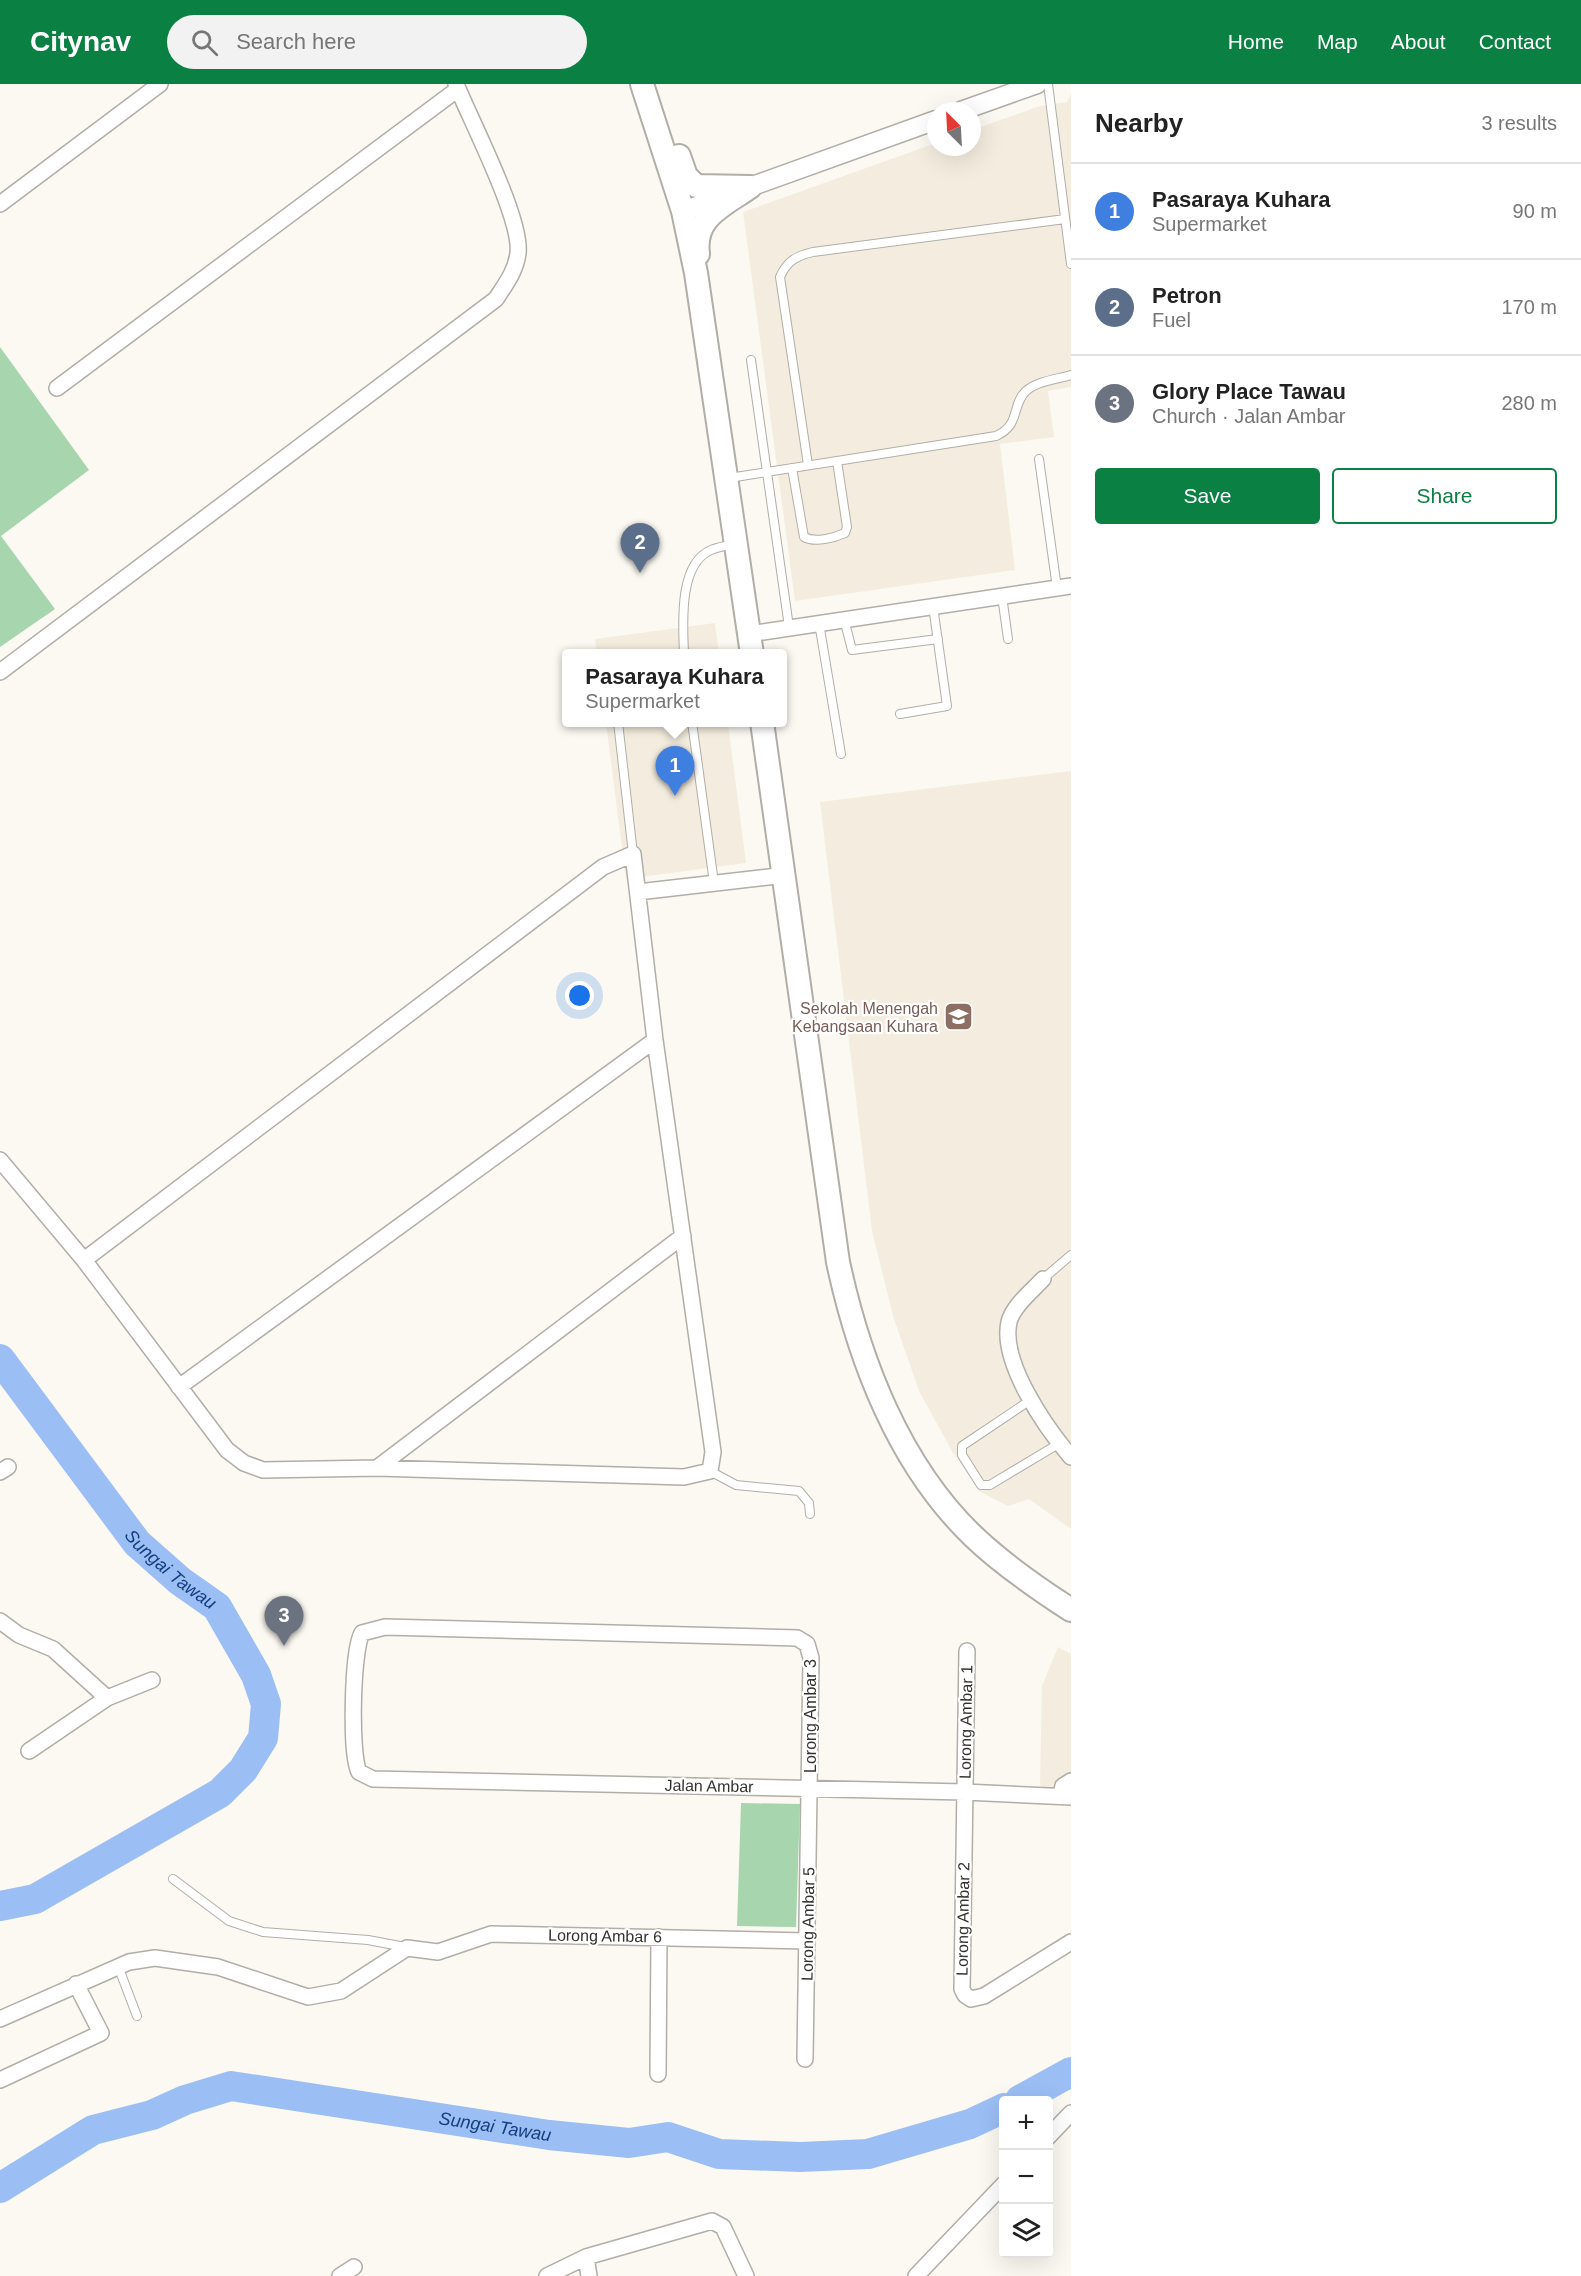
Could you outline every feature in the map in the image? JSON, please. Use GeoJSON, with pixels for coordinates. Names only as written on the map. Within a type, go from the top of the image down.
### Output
{"type":"FeatureCollection","features":[{"type":"Feature","properties":{"kind":"main road"},"geometry":{"type":"LineString","coordinates":[[642,84],[683,211],[696,273],[728,478],[750,648]]}},
{"type":"Feature","properties":{"kind":"main road"},"geometry":{"type":"LineString","coordinates":[[649,84],[655,90],[690,182],[703,186],[750,187]]}},
{"type":"Feature","properties":{"kind":"main road"},"geometry":{"type":"LineString","coordinates":[[696,273],[700,262],[696,239],[701,225],[750,187]]}},
{"type":"Feature","properties":{"kind":"main road"},"geometry":{"type":"LineString","coordinates":[[763,727],[786,875],[838,1262],[859,1345],[896,1429],[914,1460],[954,1515],[988,1549],[1071,1610]]}},
{"type":"Feature","properties":{"kind":"street"},"geometry":{"type":"LineString","coordinates":[[0,204],[160,84]]}},
{"type":"Feature","properties":{"kind":"street"},"geometry":{"type":"LineString","coordinates":[[981,104],[1037,84]]}},
{"type":"Feature","properties":{"kind":"street"},"geometry":{"type":"LineString","coordinates":[[0,672],[496,299],[510,279],[518,254],[517,228],[457,87],[57,388]]}},
{"type":"Feature","properties":{"kind":"street"},"geometry":{"type":"LineString","coordinates":[[683,211],[927,123]]}},
{"type":"Feature","properties":{"kind":"street"},"geometry":{"type":"LineString","coordinates":[[750,648],[789,627],[932,604],[1064,587]]}},
{"type":"Feature","properties":{"kind":"street"},"geometry":{"type":"LineString","coordinates":[[0,1160],[84,1260],[227,1450],[244,1463],[263,1470],[377,1468],[684,1477],[710,1472],[713,1452],[655,1040],[633,854],[603,867],[84,1260]]}},
{"type":"Feature","properties":{"kind":"street"},"geometry":{"type":"LineString","coordinates":[[638,892],[786,875]]}},
{"type":"Feature","properties":{"kind":"street"},"geometry":{"type":"LineString","coordinates":[[179,1387],[655,1040]]}},
{"type":"Feature","properties":{"kind":"street"},"geometry":{"type":"LineString","coordinates":[[377,1468],[683,1236]]}},
{"type":"Feature","properties":{"kind":"street"},"geometry":{"type":"LineString","coordinates":[[1042,1279],[1013,1311],[1008,1332],[1010,1351],[1032,1400],[1071,1457]]}},
{"type":"Feature","properties":{"kind":"street"},"geometry":{"type":"LineString","coordinates":[[0,1621],[18,1635],[53,1649],[107,1698]]}},
{"type":"Feature","properties":{"kind":"street","name":"Lorong Ambar 3"},"geometry":{"type":"LineString","coordinates":[[359,1772],[353,1755],[356,1652],[362,1634],[372,1629],[797,1638],[807,1644],[811,1658],[810,1789]]}},
{"type":"Feature","properties":{"kind":"street","name":"Lorong Ambar 1"},"geometry":{"type":"LineString","coordinates":[[965,1792],[967,1651]]}},
{"type":"Feature","properties":{"kind":"street"},"geometry":{"type":"LineString","coordinates":[[28,1751],[107,1698],[152,1680]]}},
{"type":"Feature","properties":{"kind":"street","name":"Jalan Ambar"},"geometry":{"type":"LineString","coordinates":[[359,1772],[373,1779],[1066,1796],[1063,1786],[1071,1781]]}},
{"type":"Feature","properties":{"kind":"street","name":"Lorong Ambar 5"},"geometry":{"type":"LineString","coordinates":[[805,2059],[810,1789]]}},
{"type":"Feature","properties":{"kind":"street","name":"Lorong Ambar 2"},"geometry":{"type":"LineString","coordinates":[[965,1792],[962,1989],[965,1995],[971,1999],[984,1996],[1071,1942]]}},
{"type":"Feature","properties":{"kind":"street","name":"Lorong Ambar 6"},"geometry":{"type":"LineString","coordinates":[[407,1948],[438,1952],[491,1934],[807,1941]]}},
{"type":"Feature","properties":{"kind":"street"},"geometry":{"type":"LineString","coordinates":[[658,2074],[659,1937]]}},
{"type":"Feature","properties":{"kind":"street"},"geometry":{"type":"LineString","coordinates":[[0,2019],[118,1966],[155,1958],[218,1966],[308,1997],[341,1990],[407,1948]]}},
{"type":"Feature","properties":{"kind":"street"},"geometry":{"type":"LineString","coordinates":[[0,2080],[101,2034],[76,1984]]}},
{"type":"Feature","properties":{"kind":"street"},"geometry":{"type":"LineString","coordinates":[[1053,2132],[1071,2113]]}},
{"type":"Feature","properties":{"kind":"street"},"geometry":{"type":"LineString","coordinates":[[916,2276],[999,2189]]}},
{"type":"Feature","properties":{"kind":"street"},"geometry":{"type":"LineString","coordinates":[[547,2276],[586,2257],[663,2238],[696,2224],[712,2221],[723,2227],[746,2276]]}},
{"type":"Feature","properties":{"kind":"street"},"geometry":{"type":"LineString","coordinates":[[586,2257],[589,2276]]}},
{"type":"Feature","properties":{"kind":"street"},"geometry":{"type":"LineString","coordinates":[[340,2276],[354,2267]]}},
{"type":"Feature","properties":{"kind":"lane"},"geometry":{"type":"LineString","coordinates":[[1048,84],[1071,264]]}},
{"type":"Feature","properties":{"kind":"lane"},"geometry":{"type":"LineString","coordinates":[[808,465],[780,277],[786,265],[798,256],[813,252],[1065,219]]}},
{"type":"Feature","properties":{"kind":"lane"},"geometry":{"type":"LineString","coordinates":[[751,360],[789,627]]}},
{"type":"Feature","properties":{"kind":"lane"},"geometry":{"type":"LineString","coordinates":[[728,478],[996,436],[1012,425],[1022,397],[1028,389],[1071,375]]}},
{"type":"Feature","properties":{"kind":"lane"},"geometry":{"type":"LineString","coordinates":[[1039,459],[1064,587]]}},
{"type":"Feature","properties":{"kind":"lane"},"geometry":{"type":"LineString","coordinates":[[792,468],[804,537],[810,540],[838,536],[845,533],[847,527],[837,460]]}},
{"type":"Feature","properties":{"kind":"lane"},"geometry":{"type":"LineString","coordinates":[[684,649],[683,609],[690,573],[709,550],[737,543]]}},
{"type":"Feature","properties":{"kind":"lane"},"geometry":{"type":"LineString","coordinates":[[1002,596],[1008,639]]}},
{"type":"Feature","properties":{"kind":"lane"},"geometry":{"type":"LineString","coordinates":[[900,714],[947,706],[932,604]]}},
{"type":"Feature","properties":{"kind":"lane"},"geometry":{"type":"LineString","coordinates":[[844,619],[852,650],[938,639]]}},
{"type":"Feature","properties":{"kind":"lane"},"geometry":{"type":"LineString","coordinates":[[819,623],[840,754]]}},
{"type":"Feature","properties":{"kind":"lane"},"geometry":{"type":"LineString","coordinates":[[618,727],[633,854]]}},
{"type":"Feature","properties":{"kind":"lane"},"geometry":{"type":"LineString","coordinates":[[693,727],[714,883]]}},
{"type":"Feature","properties":{"kind":"lane"},"geometry":{"type":"LineString","coordinates":[[1042,1279],[1071,1255]]}},
{"type":"Feature","properties":{"kind":"lane"},"geometry":{"type":"LineString","coordinates":[[1032,1400],[962,1446],[962,1455],[981,1485],[990,1485],[1060,1443]]}},
{"type":"Feature","properties":{"kind":"lane"},"geometry":{"type":"LineString","coordinates":[[710,1472],[736,1485],[799,1491],[809,1503],[810,1514]]}},
{"type":"Feature","properties":{"kind":"lane"},"geometry":{"type":"LineString","coordinates":[[173,1879],[229,1921],[263,1932],[368,1940],[407,1948]]}},
{"type":"Feature","properties":{"kind":"lane"},"geometry":{"type":"LineString","coordinates":[[118,1966],[137,2016]]}},
{"type":"Feature","properties":{"kind":"shaded area"},"geometry":{"type":"Polygon","coordinates":[[[1071,94],[1071,387],[1048,391],[1054,437],[1000,444],[1015,570],[795,601],[743,212],[927,146],[927,156],[981,156],[981,127],[1040,106],[1067,102],[1071,94]]]}},
{"type":"Feature","properties":{"kind":"shaded area"},"geometry":{"type":"Polygon","coordinates":[[[715,623],[718,649],[596,649],[595,639],[715,623]]]}},
{"type":"Feature","properties":{"kind":"shaded area"},"geometry":{"type":"Polygon","coordinates":[[[607,727],[729,727],[746,863],[626,879],[607,727]]]}},
{"type":"Feature","properties":{"kind":"shaded area","name":"Sekolah Menengah Kebangsaan Kuhara"},"geometry":{"type":"Polygon","coordinates":[[[1071,771],[1071,1529],[1029,1499],[1008,1506],[979,1491],[952,1451],[919,1391],[893,1316],[872,1231],[820,802],[1071,771]]]}},
{"type":"Feature","properties":{"kind":"shaded area"},"geometry":{"type":"Polygon","coordinates":[[[1058,1647],[1071,1654],[1071,1803],[1040,1785],[1042,1686],[1058,1647]]]}},
{"type":"Feature","properties":{"kind":"green space"},"geometry":{"type":"Polygon","coordinates":[[[0,347],[89,470],[1,536],[55,609],[0,647],[0,347]]]}},
{"type":"Feature","properties":{"kind":"green space"},"geometry":{"type":"Polygon","coordinates":[[[741,1803],[800,1804],[796,1927],[737,1926],[741,1803]]]}},
{"type":"Feature","properties":{"kind":"waterway","name":"Sungai Tawau"},"geometry":{"type":"LineString","coordinates":[[0,1359],[137,1543],[180,1581],[217,1607],[256,1675],[266,1704],[263,1738],[243,1770],[220,1793],[35,1899],[0,1906]]}},
{"type":"Feature","properties":{"kind":"waterway","name":"Sungai Tawau"},"geometry":{"type":"LineString","coordinates":[[1027,2096],[1071,2072]]}},
{"type":"Feature","properties":{"kind":"waterway","name":"Sungai Tawau"},"geometry":{"type":"LineString","coordinates":[[0,2188],[93,2130],[152,2115],[185,2100],[231,2086],[549,2135],[629,2143],[668,2137],[719,2154],[800,2157],[868,2154],[970,2124],[999,2110]]}},
{"type":"Feature","properties":{"kind":"place","name":"Petron"},"geometry":{"type":"Point","coordinates":[640,573]}},
{"type":"Feature","properties":{"kind":"place","name":"Pasaraya Kuhara"},"geometry":{"type":"Point","coordinates":[675,796]}},
{"type":"Feature","properties":{"kind":"place","name":"Sekolah Menengah Kebangsaan Kuhara"},"geometry":{"type":"Point","coordinates":[959,1017]}},
{"type":"Feature","properties":{"kind":"place","name":"Glory Place Tawau"},"geometry":{"type":"Point","coordinates":[284,1646]}}]}
